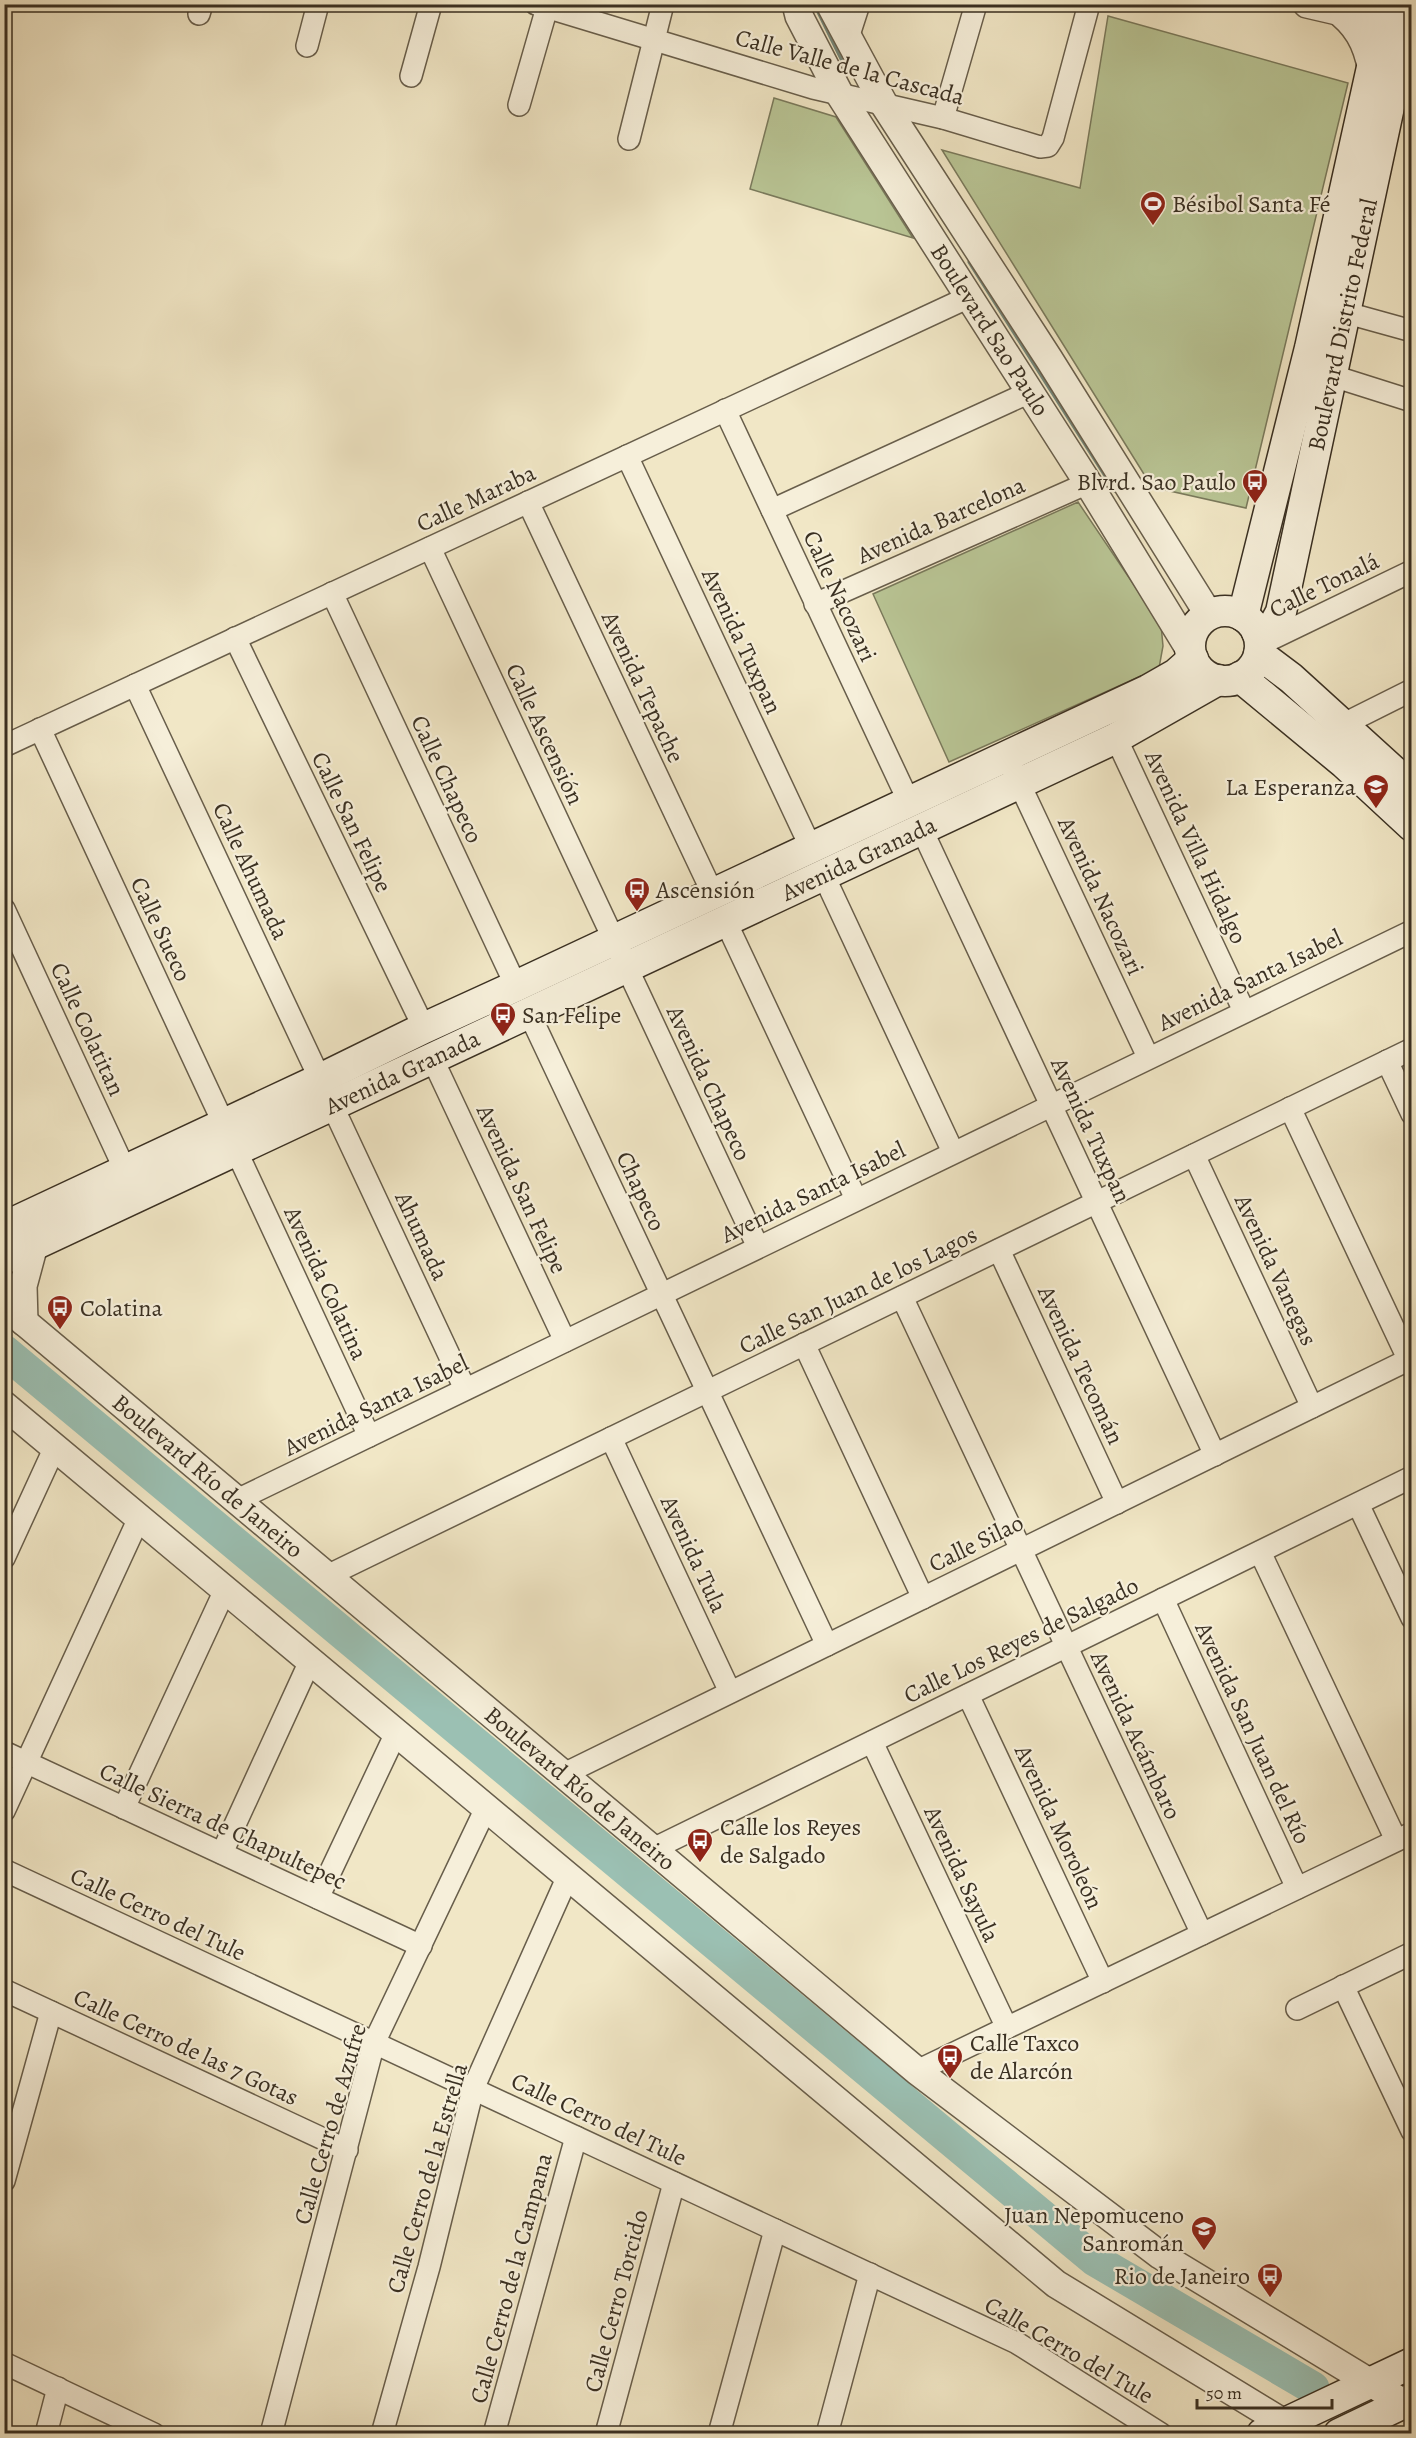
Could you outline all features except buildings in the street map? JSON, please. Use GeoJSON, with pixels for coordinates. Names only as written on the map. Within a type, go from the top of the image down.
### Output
{"type":"FeatureCollection","features":[{"type":"Feature","properties":{"kind":"main road","name":"Boulevard Distrito Federal"},"geometry":{"type":"LineString","coordinates":[[1246,651],[1274,625],[1281,612],[1380,85],[1400,17]]}},
{"type":"Feature","properties":{"kind":"main road","name":"Boulevard Distrito Federal"},"geometry":{"type":"LineString","coordinates":[[1327,359],[1347,313],[1380,85]]}},
{"type":"Feature","properties":{"kind":"main road"},"geometry":{"type":"LineString","coordinates":[[1246,651],[1208,676],[1199,669],[1192,655],[1194,630],[1200,621],[1209,615],[1220,611],[1232,612],[1246,651],[1344,764],[1412,826]]}},
{"type":"Feature","properties":{"kind":"main road"},"geometry":{"type":"LineString","coordinates":[[1246,651],[1291,678],[1412,788]]}},
{"type":"Feature","properties":{"kind":"main road","name":"Avenida Granada"},"geometry":{"type":"LineString","coordinates":[[1013,769],[1116,738],[1246,651]]}},
{"type":"Feature","properties":{"kind":"main road","name":"Avenida Granada"},"geometry":{"type":"LineString","coordinates":[[4,1259],[34,1245],[230,1137],[326,1092],[432,1058],[523,1000],[1013,769],[1176,674],[1192,655]]}},
{"type":"Feature","properties":{"kind":"main road","name":"Avenida Granada"},"geometry":{"type":"LineString","coordinates":[[326,1092],[424,1028],[523,1000]]}},
{"type":"Feature","properties":{"kind":"main road","name":"Avenida Granada"},"geometry":{"type":"LineString","coordinates":[[4,1227],[125,1170],[230,1137]]}},
{"type":"Feature","properties":{"kind":"main road"},"geometry":{"type":"LineString","coordinates":[[1283,2430],[1369,2383],[1412,2363]]}},
{"type":"Feature","properties":{"kind":"main road"},"geometry":{"type":"LineString","coordinates":[[1339,2433],[1409,2403]]}},
{"type":"Feature","properties":{"kind":"street"},"geometry":{"type":"LineString","coordinates":[[307,46],[318,4]]}},
{"type":"Feature","properties":{"kind":"street"},"geometry":{"type":"LineString","coordinates":[[411,76],[431,4]]}},
{"type":"Feature","properties":{"kind":"street"},"geometry":{"type":"LineString","coordinates":[[629,140],[663,4]]}},
{"type":"Feature","properties":{"kind":"street","name":"Boulevard Sao Paulo"},"geometry":{"type":"LineString","coordinates":[[796,4],[840,95],[1088,483],[1192,655]]}},
{"type":"Feature","properties":{"kind":"street","name":"Boulevard Sao Paulo"},"geometry":{"type":"LineString","coordinates":[[830,4],[885,106],[1049,359],[1209,615]]}},
{"type":"Feature","properties":{"kind":"street"},"geometry":{"type":"LineString","coordinates":[[848,38],[859,4]]}},
{"type":"Feature","properties":{"kind":"street"},"geometry":{"type":"LineString","coordinates":[[943,118],[976,4]]}},
{"type":"Feature","properties":{"kind":"street","name":"Calle Valle de la Cascada"},"geometry":{"type":"LineString","coordinates":[[544,6],[840,95],[943,118],[1040,147],[1048,146],[1053,138],[1089,4]]}},
{"type":"Feature","properties":{"kind":"street"},"geometry":{"type":"LineString","coordinates":[[519,105],[544,6]]}},
{"type":"Feature","properties":{"kind":"street"},"geometry":{"type":"LineString","coordinates":[[1319,7],[1400,17]]}},
{"type":"Feature","properties":{"kind":"street"},"geometry":{"type":"LineString","coordinates":[[1319,7],[1344,19],[1359,37],[1380,85],[1412,67]]}},
{"type":"Feature","properties":{"kind":"street","name":"Calle Maraba"},"geometry":{"type":"LineString","coordinates":[[4,746],[969,297]]}},
{"type":"Feature","properties":{"kind":"street"},"geometry":{"type":"LineString","coordinates":[[1347,313],[1412,331]]}},
{"type":"Feature","properties":{"kind":"street"},"geometry":{"type":"LineString","coordinates":[[1327,359],[1412,401]]}},
{"type":"Feature","properties":{"kind":"street"},"geometry":{"type":"LineString","coordinates":[[772,510],[1030,392]]}},
{"type":"Feature","properties":{"kind":"street","name":"Calle Nacozari"},"geometry":{"type":"LineString","coordinates":[[725,411],[915,815]]}},
{"type":"Feature","properties":{"kind":"street","name":"Avenida Tuxpan"},"geometry":{"type":"LineString","coordinates":[[627,456],[953,1152]]}},
{"type":"Feature","properties":{"kind":"street","name":"Avenida Barcelona"},"geometry":{"type":"LineString","coordinates":[[815,604],[1088,483]]}},
{"type":"Feature","properties":{"kind":"street","name":"Avenida Tepache"},"geometry":{"type":"LineString","coordinates":[[528,502],[856,1199]]}},
{"type":"Feature","properties":{"kind":"street","name":"Calle Ascensión"},"geometry":{"type":"LineString","coordinates":[[430,548],[620,954]]}},
{"type":"Feature","properties":{"kind":"street","name":"Calle Tonalá"},"geometry":{"type":"LineString","coordinates":[[1246,651],[1412,571]]}},
{"type":"Feature","properties":{"kind":"street","name":"Calle Chapeco"},"geometry":{"type":"LineString","coordinates":[[332,593],[523,1000]]}},
{"type":"Feature","properties":{"kind":"street","name":"Calle San Felipe"},"geometry":{"type":"LineString","coordinates":[[235,638],[424,1028]]}},
{"type":"Feature","properties":{"kind":"street","name":"Calle Ahumada"},"geometry":{"type":"LineString","coordinates":[[135,685],[326,1092]]}},
{"type":"Feature","properties":{"kind":"street"},"geometry":{"type":"LineString","coordinates":[[1342,725],[1412,690]]}},
{"type":"Feature","properties":{"kind":"street","name":"Calle Sueco"},"geometry":{"type":"LineString","coordinates":[[40,729],[230,1137]]}},
{"type":"Feature","properties":{"kind":"street","name":"Avenida Villa Hidalgo"},"geometry":{"type":"LineString","coordinates":[[1116,738],[1244,1011]]}},
{"type":"Feature","properties":{"kind":"street","name":"Avenida Nacozari"},"geometry":{"type":"LineString","coordinates":[[1013,769],[1148,1057]]}},
{"type":"Feature","properties":{"kind":"street","name":"Avenida Tuxpan"},"geometry":{"type":"LineString","coordinates":[[915,815],[1215,1455]]}},
{"type":"Feature","properties":{"kind":"street","name":"Calle Colatitan"},"geometry":{"type":"LineString","coordinates":[[4,909],[125,1170]]}},
{"type":"Feature","properties":{"kind":"street","name":"Avenida Santa Isabel"},"geometry":{"type":"LineString","coordinates":[[237,1500],[1412,931]]}},
{"type":"Feature","properties":{"kind":"street","name":"Avenida Chapeco"},"geometry":{"type":"LineString","coordinates":[[620,954],[758,1247]]}},
{"type":"Feature","properties":{"kind":"street","name":"Chapeco"},"geometry":{"type":"LineString","coordinates":[[523,1000],[707,1391]]}},
{"type":"Feature","properties":{"kind":"street","name":"Calle San Juan de los Lagos"},"geometry":{"type":"LineString","coordinates":[[327,1576],[1412,1049]]}},
{"type":"Feature","properties":{"kind":"street","name":"Avenida San Felipe"},"geometry":{"type":"LineString","coordinates":[[432,1058],[565,1341]]}},
{"type":"Feature","properties":{"kind":"street"},"geometry":{"type":"LineString","coordinates":[[1387,1061],[1412,1114]]}},
{"type":"Feature","properties":{"kind":"street","name":"Ahumada"},"geometry":{"type":"LineString","coordinates":[[326,1092],[465,1389]]}},
{"type":"Feature","properties":{"kind":"street"},"geometry":{"type":"LineString","coordinates":[[1290,1108],[1410,1362]]}},
{"type":"Feature","properties":{"kind":"street","name":"Avenida Colatina"},"geometry":{"type":"LineString","coordinates":[[230,1137],[369,1436]]}},
{"type":"Feature","properties":{"kind":"street","name":"Avenida Vanegas"},"geometry":{"type":"LineString","coordinates":[[1194,1155],[1312,1407]]}},
{"type":"Feature","properties":{"kind":"street"},"geometry":{"type":"LineString","coordinates":[[14,1313],[34,1245]]}},
{"type":"Feature","properties":{"kind":"street","name":"Avenida Tecomán"},"geometry":{"type":"LineString","coordinates":[[999,1250],[1117,1503]]}},
{"type":"Feature","properties":{"kind":"street","name":"Avenida Acámbaro"},"geometry":{"type":"LineString","coordinates":[[902,1297],[1202,1934]]}},
{"type":"Feature","properties":{"kind":"street","name":"Boulevard Río de Janeiro"},"geometry":{"type":"LineString","coordinates":[[14,1313],[917,2071],[1160,2255],[1369,2383],[1409,2403]]}},
{"type":"Feature","properties":{"kind":"street"},"geometry":{"type":"LineString","coordinates":[[804,1344],[923,1598]]}},
{"type":"Feature","properties":{"kind":"street","name":"Calle Silao"},"geometry":{"type":"LineString","coordinates":[[564,1774],[1312,1407],[1410,1362]]}},
{"type":"Feature","properties":{"kind":"street"},"geometry":{"type":"LineString","coordinates":[[707,1391],[826,1645]]}},
{"type":"Feature","properties":{"kind":"street"},"geometry":{"type":"LineString","coordinates":[[4,1405],[1056,2284],[1283,2430]]}},
{"type":"Feature","properties":{"kind":"street","name":"Avenida Tula"},"geometry":{"type":"LineString","coordinates":[[611,1438],[730,1692]]}},
{"type":"Feature","properties":{"kind":"street"},"geometry":{"type":"LineString","coordinates":[[4,1558],[55,1447]]}},
{"type":"Feature","properties":{"kind":"street","name":"Calle Los Reyes de Salgado"},"geometry":{"type":"LineString","coordinates":[[653,1849],[1412,1478]]}},
{"type":"Feature","properties":{"kind":"street"},"geometry":{"type":"LineString","coordinates":[[1358,1504],[1412,1618]]}},
{"type":"Feature","properties":{"kind":"street"},"geometry":{"type":"LineString","coordinates":[[4,1811],[139,1518]]}},
{"type":"Feature","properties":{"kind":"street"},"geometry":{"type":"LineString","coordinates":[[917,2071],[1404,1837],[1260,1552]]}},
{"type":"Feature","properties":{"kind":"street"},"geometry":{"type":"LineString","coordinates":[[124,1808],[225,1590]]}},
{"type":"Feature","properties":{"kind":"street","name":"Avenida San Juan del Río"},"geometry":{"type":"LineString","coordinates":[[1162,1599],[1297,1888]]}},
{"type":"Feature","properties":{"kind":"street"},"geometry":{"type":"LineString","coordinates":[[222,1853],[310,1661]]}},
{"type":"Feature","properties":{"kind":"street","name":"Avenida Moroleón"},"geometry":{"type":"LineString","coordinates":[[968,1695],[1103,1982]]}},
{"type":"Feature","properties":{"kind":"street"},"geometry":{"type":"LineString","coordinates":[[318,1898],[396,1733]]}},
{"type":"Feature","properties":{"kind":"street","name":"Avenida Sayula"},"geometry":{"type":"LineString","coordinates":[[872,1742],[1006,2028]]}},
{"type":"Feature","properties":{"kind":"street","name":"Calle Sierra de Chapultepec"},"geometry":{"type":"LineString","coordinates":[[4,1752],[421,1946]]}},
{"type":"Feature","properties":{"kind":"street","name":"Calle Cerro de Azufre"},"geometry":{"type":"LineString","coordinates":[[271,2433],[375,2043],[486,1808]]}},
{"type":"Feature","properties":{"kind":"street","name":"Calle Cerro del Tule"},"geometry":{"type":"LineString","coordinates":[[4,1870],[1017,2343],[1161,2433]]}},
{"type":"Feature","properties":{"kind":"street","name":"Calle Cerro de la Estrella"},"geometry":{"type":"LineString","coordinates":[[382,2433],[429,2267],[473,2089],[568,1876]]}},
{"type":"Feature","properties":{"kind":"street"},"geometry":{"type":"LineString","coordinates":[[1297,2009],[1412,1953]]}},
{"type":"Feature","properties":{"kind":"street"},"geometry":{"type":"LineString","coordinates":[[1343,1986],[1412,2132]]}},
{"type":"Feature","properties":{"kind":"street","name":"Calle Cerro de las 7 Gotas"},"geometry":{"type":"LineString","coordinates":[[4,1990],[347,2150]]}},
{"type":"Feature","properties":{"kind":"street"},"geometry":{"type":"LineString","coordinates":[[4,2181],[51,2012]]}},
{"type":"Feature","properties":{"kind":"street","name":"Calle Cerro de la Campana"},"geometry":{"type":"LineString","coordinates":[[494,2433],[576,2137]]}},
{"type":"Feature","properties":{"kind":"street","name":"Calle Cerro Torcido"},"geometry":{"type":"LineString","coordinates":[[606,2433],[674,2183]]}},
{"type":"Feature","properties":{"kind":"street"},"geometry":{"type":"LineString","coordinates":[[719,2433],[775,2230]]}},
{"type":"Feature","properties":{"kind":"street"},"geometry":{"type":"LineString","coordinates":[[827,2433],[870,2274]]}},
{"type":"Feature","properties":{"kind":"street"},"geometry":{"type":"LineString","coordinates":[[4,2363],[154,2433]]}},
{"type":"Feature","properties":{"kind":"street"},"geometry":{"type":"LineString","coordinates":[[46,2433],[58,2388]]}},
{"type":"Feature","properties":{"kind":"green space","name":"Bésibol Santa Fé"},"geometry":{"type":"Polygon","coordinates":[[[1108,16],[1348,83],[1246,508],[1152,487],[942,150],[1080,188],[1108,16]]]}},
{"type":"Feature","properties":{"kind":"green space"},"geometry":{"type":"Polygon","coordinates":[[[774,98],[836,117],[913,238],[750,189],[774,98]]]}},
{"type":"Feature","properties":{"kind":"green space"},"geometry":{"type":"Polygon","coordinates":[[[1078,502],[1161,625],[1163,646],[1159,668],[949,762],[873,594],[1078,502]]]}},
{"type":"Feature","properties":{"kind":"waterway"},"geometry":{"type":"LineString","coordinates":[[815,4],[846,67]]}},
{"type":"Feature","properties":{"kind":"waterway"},"geometry":{"type":"LineString","coordinates":[[970,262],[1115,490]]}},
{"type":"Feature","properties":{"kind":"waterway"},"geometry":{"type":"LineString","coordinates":[[4,1351],[1095,2260],[1313,2388]]}},
{"type":"Feature","properties":{"kind":"place","name":"Bésibol Santa Fé"},"geometry":{"type":"Point","coordinates":[1153,227]}},
{"type":"Feature","properties":{"kind":"place","name":"Blvrd. Sao Paulo"},"geometry":{"type":"Point","coordinates":[1255,505]}},
{"type":"Feature","properties":{"kind":"place","name":"La Esperanza"},"geometry":{"type":"Point","coordinates":[1376,810]}},
{"type":"Feature","properties":{"kind":"place","name":"Ascensión"},"geometry":{"type":"Point","coordinates":[637,913]}},
{"type":"Feature","properties":{"kind":"place","name":"San Felipe"},"geometry":{"type":"Point","coordinates":[503,1038]}},
{"type":"Feature","properties":{"kind":"place","name":"Colatina"},"geometry":{"type":"Point","coordinates":[60,1331]}},
{"type":"Feature","properties":{"kind":"place","name":"Calle los Reyes de Salgado"},"geometry":{"type":"Point","coordinates":[700,1864]}},
{"type":"Feature","properties":{"kind":"place","name":"Calle Taxco de Alarcón"},"geometry":{"type":"Point","coordinates":[950,2080]}},
{"type":"Feature","properties":{"kind":"place","name":"Juan Nepomuceno Sanromán"},"geometry":{"type":"Point","coordinates":[1204,2252]}},
{"type":"Feature","properties":{"kind":"place","name":"Rio de Janeiro"},"geometry":{"type":"Point","coordinates":[1270,2299]}}]}
